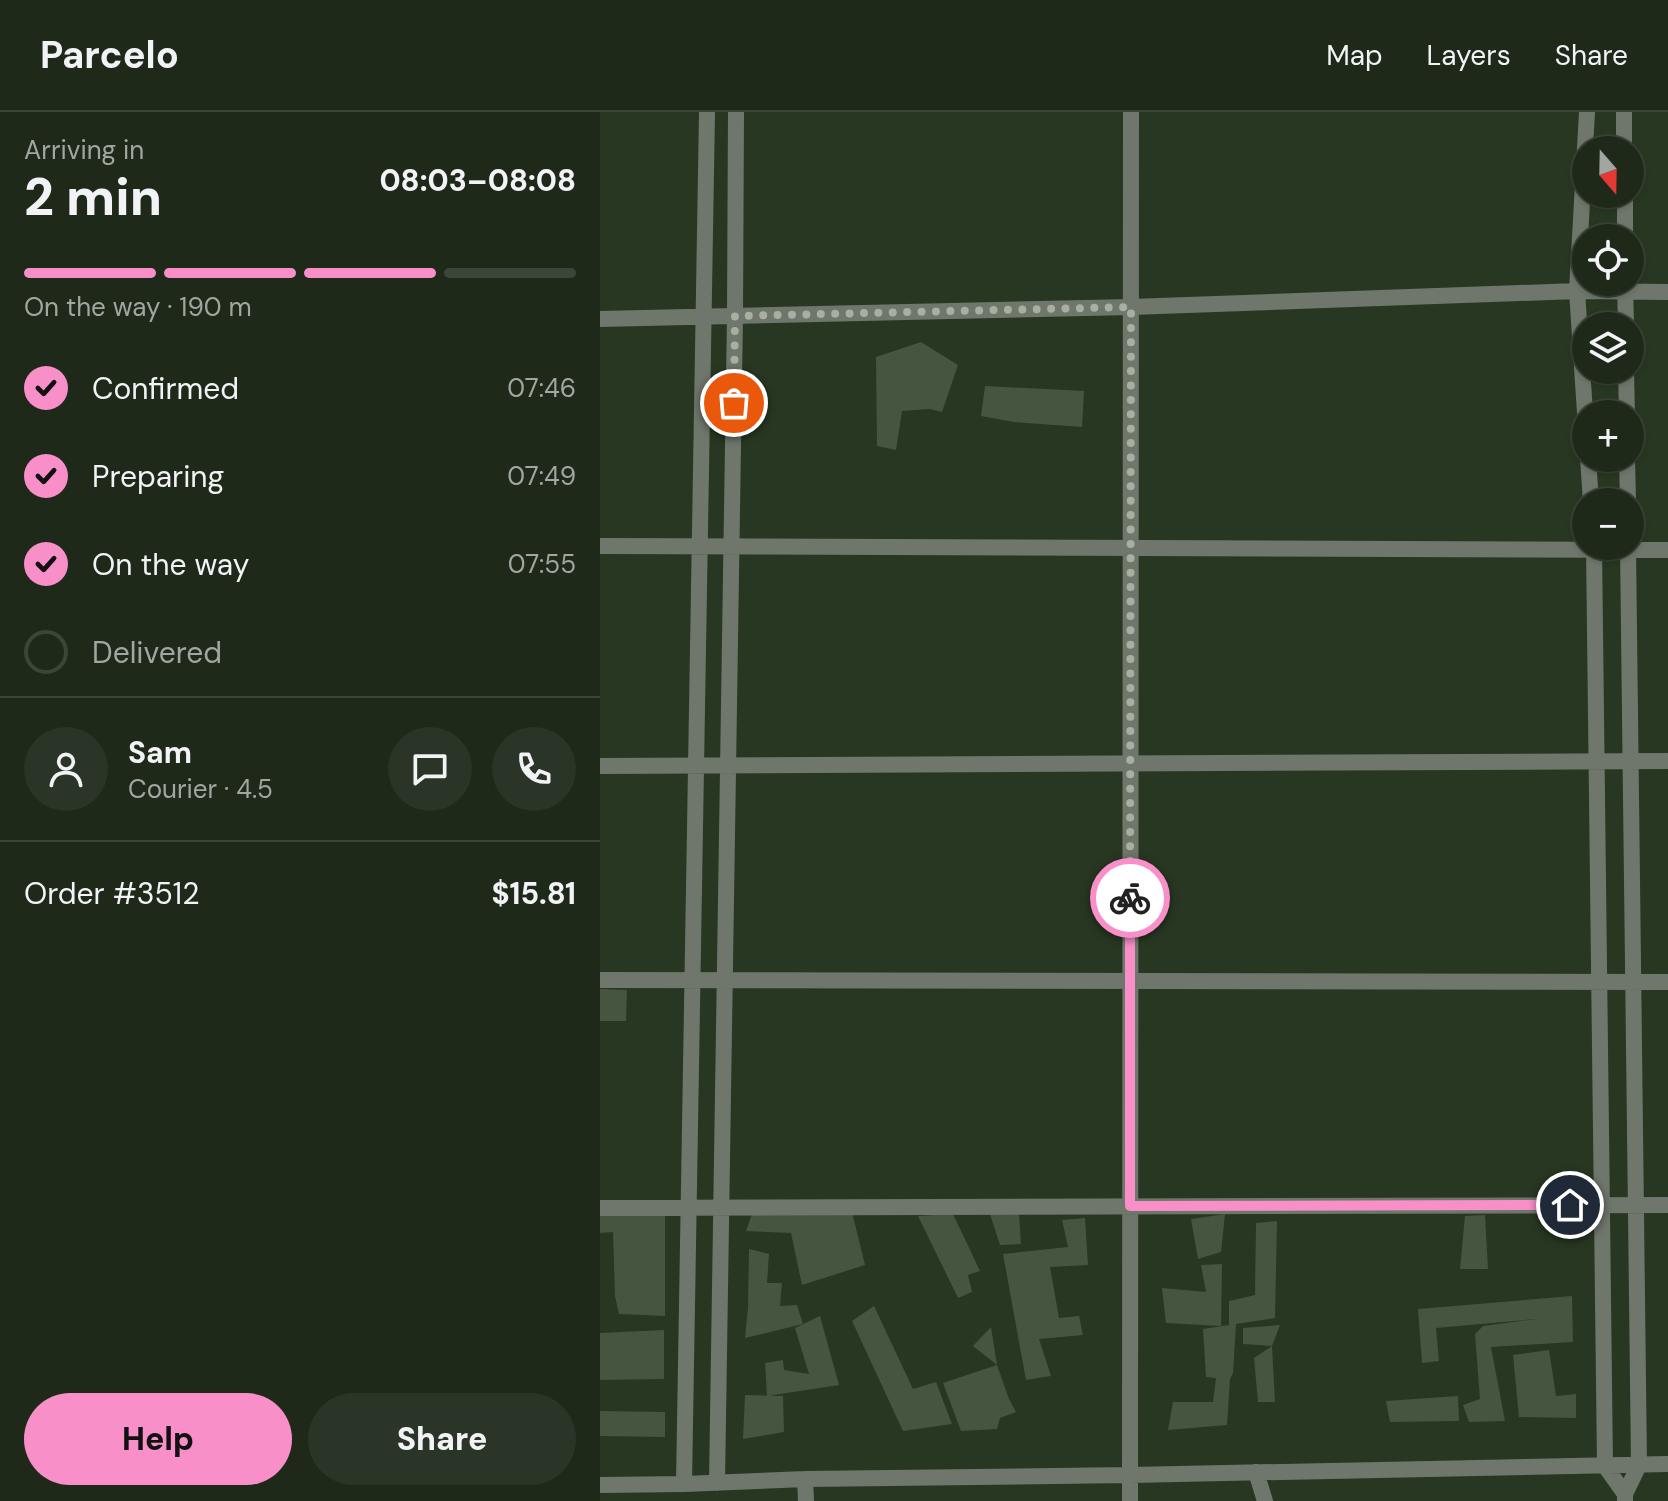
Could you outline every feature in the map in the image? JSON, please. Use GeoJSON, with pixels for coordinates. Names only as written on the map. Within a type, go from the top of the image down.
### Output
{"type":"FeatureCollection","features":[{"type":"Feature","properties":{"kind":"street"},"geometry":{"type":"LineString","coordinates":[[684,1484],[707,112]]}},
{"type":"Feature","properties":{"kind":"street"},"geometry":{"type":"LineString","coordinates":[[717,1483],[736,112]]}},
{"type":"Feature","properties":{"kind":"street"},"geometry":{"type":"LineString","coordinates":[[1130,1501],[1131,112]]}},
{"type":"Feature","properties":{"kind":"street"},"geometry":{"type":"LineString","coordinates":[[1581,224],[1587,112]]}},
{"type":"Feature","properties":{"kind":"street"},"geometry":{"type":"LineString","coordinates":[[1624,112],[1624,136]]}},
{"type":"Feature","properties":{"kind":"street"},"geometry":{"type":"LineString","coordinates":[[1644,289],[1668,292]]}},
{"type":"Feature","properties":{"kind":"street"},"geometry":{"type":"LineString","coordinates":[[600,319],[1131,307],[1572,291]]}},
{"type":"Feature","properties":{"kind":"street"},"geometry":{"type":"LineString","coordinates":[[1577,296],[1584,400]]}},
{"type":"Feature","properties":{"kind":"street"},"geometry":{"type":"LineString","coordinates":[[600,546],[1572,548]]}},
{"type":"Feature","properties":{"kind":"street"},"geometry":{"type":"LineString","coordinates":[[1644,549],[1668,550]]}},
{"type":"Feature","properties":{"kind":"street"},"geometry":{"type":"LineString","coordinates":[[1594,560],[1605,1466],[1625,1497]]}},
{"type":"Feature","properties":{"kind":"street"},"geometry":{"type":"LineString","coordinates":[[1625,1497],[1639,1465],[1628,560]]}},
{"type":"Feature","properties":{"kind":"street"},"geometry":{"type":"LineString","coordinates":[[600,766],[1668,761]]}},
{"type":"Feature","properties":{"kind":"street"},"geometry":{"type":"LineString","coordinates":[[600,980],[1668,982]]}},
{"type":"Feature","properties":{"kind":"street"},"geometry":{"type":"LineString","coordinates":[[600,1208],[1668,1205]]}},
{"type":"Feature","properties":{"kind":"street"},"geometry":{"type":"LineString","coordinates":[[600,1485],[1668,1464]]}},
{"type":"Feature","properties":{"kind":"street"},"geometry":{"type":"LineString","coordinates":[[1256,1472],[1265,1501]]}},
{"type":"Feature","properties":{"kind":"street"},"geometry":{"type":"LineString","coordinates":[[805,1479],[806,1501]]}},
{"type":"Feature","properties":{"kind":"building"},"geometry":{"type":"Polygon","coordinates":[[[921,342],[958,365],[942,412],[930,409],[902,411],[896,450],[877,446],[876,357],[921,342]]]}},
{"type":"Feature","properties":{"kind":"building"},"geometry":{"type":"Polygon","coordinates":[[[985,386],[1084,391],[1082,427],[981,416],[985,386]]]}},
{"type":"Feature","properties":{"kind":"building"},"geometry":{"type":"Polygon","coordinates":[[[600,989],[627,990],[626,1021],[600,1021],[600,989]]]}},
{"type":"Feature","properties":{"kind":"building"},"geometry":{"type":"Polygon","coordinates":[[[600,1211],[665,1212],[665,1316],[619,1314],[615,1296],[613,1232],[600,1233],[600,1211]]]}},
{"type":"Feature","properties":{"kind":"building"},"geometry":{"type":"Polygon","coordinates":[[[753,1211],[852,1212],[865,1265],[802,1285],[791,1233],[746,1231],[753,1211]]]}},
{"type":"Feature","properties":{"kind":"building"},"geometry":{"type":"Polygon","coordinates":[[[953,1214],[980,1271],[968,1275],[972,1292],[958,1298],[918,1216],[953,1214]]]}},
{"type":"Feature","properties":{"kind":"building"},"geometry":{"type":"Polygon","coordinates":[[[990,1214],[1019,1214],[1021,1244],[1000,1245],[990,1214]]]}},
{"type":"Feature","properties":{"kind":"building"},"geometry":{"type":"Polygon","coordinates":[[[1225,1214],[1221,1252],[1198,1259],[1191,1219],[1225,1214]]]}},
{"type":"Feature","properties":{"kind":"building"},"geometry":{"type":"Polygon","coordinates":[[[1485,1215],[1488,1269],[1460,1269],[1465,1216],[1485,1215]]]}},
{"type":"Feature","properties":{"kind":"building"},"geometry":{"type":"Polygon","coordinates":[[[1085,1218],[1088,1265],[1050,1267],[1059,1318],[1079,1316],[1083,1335],[1039,1339],[1051,1376],[1026,1380],[1003,1254],[1068,1247],[1062,1220],[1085,1218]]]}},
{"type":"Feature","properties":{"kind":"building"},"geometry":{"type":"Polygon","coordinates":[[[1277,1221],[1275,1318],[1236,1324],[1227,1425],[1168,1430],[1173,1402],[1213,1402],[1216,1378],[1206,1377],[1203,1329],[1229,1325],[1229,1301],[1255,1295],[1256,1223],[1277,1221]]]}},
{"type":"Feature","properties":{"kind":"building"},"geometry":{"type":"Polygon","coordinates":[[[749,1249],[769,1254],[767,1283],[782,1283],[780,1306],[797,1305],[803,1324],[745,1338],[749,1249]]]}},
{"type":"Feature","properties":{"kind":"building"},"geometry":{"type":"Polygon","coordinates":[[[1222,1264],[1221,1326],[1166,1323],[1162,1288],[1206,1292],[1201,1265],[1222,1264]]]}},
{"type":"Feature","properties":{"kind":"building"},"geometry":{"type":"Polygon","coordinates":[[[1572,1296],[1573,1342],[1491,1347],[1505,1421],[1469,1422],[1463,1405],[1480,1399],[1475,1334],[1483,1326],[1536,1319],[1436,1328],[1439,1361],[1422,1363],[1418,1309],[1572,1296]]]}},
{"type":"Feature","properties":{"kind":"building"},"geometry":{"type":"Polygon","coordinates":[[[874,1306],[913,1389],[936,1382],[952,1424],[903,1431],[852,1321],[874,1306]]]}},
{"type":"Feature","properties":{"kind":"building"},"geometry":{"type":"Polygon","coordinates":[[[820,1316],[839,1385],[767,1396],[765,1363],[783,1360],[784,1370],[809,1374],[795,1328],[820,1316]]]}},
{"type":"Feature","properties":{"kind":"building"},"geometry":{"type":"Polygon","coordinates":[[[1280,1325],[1272,1346],[1243,1344],[1243,1328],[1280,1325]]]}},
{"type":"Feature","properties":{"kind":"building"},"geometry":{"type":"Polygon","coordinates":[[[991,1327],[997,1365],[973,1346],[991,1327]]]}},
{"type":"Feature","properties":{"kind":"building"},"geometry":{"type":"Polygon","coordinates":[[[664,1330],[664,1379],[600,1380],[600,1333],[664,1330]]]}},
{"type":"Feature","properties":{"kind":"building"},"geometry":{"type":"Polygon","coordinates":[[[1272,1346],[1275,1402],[1258,1402],[1254,1358],[1272,1346]]]}},
{"type":"Feature","properties":{"kind":"building"},"geometry":{"type":"Polygon","coordinates":[[[1549,1350],[1556,1396],[1576,1394],[1576,1418],[1519,1417],[1513,1355],[1549,1350]]]}},
{"type":"Feature","properties":{"kind":"building"},"geometry":{"type":"Polygon","coordinates":[[[997,1365],[1016,1412],[1000,1418],[997,1429],[961,1431],[943,1383],[997,1365]]]}},
{"type":"Feature","properties":{"kind":"building"},"geometry":{"type":"Polygon","coordinates":[[[745,1395],[783,1396],[784,1432],[743,1439],[745,1395]]]}},
{"type":"Feature","properties":{"kind":"building"},"geometry":{"type":"Polygon","coordinates":[[[1458,1396],[1459,1421],[1390,1422],[1386,1401],[1458,1396]]]}},
{"type":"Feature","properties":{"kind":"building"},"geometry":{"type":"Polygon","coordinates":[[[600,1411],[665,1412],[665,1437],[600,1436],[600,1411]]]}},
{"type":"Feature","properties":{"kind":"way so far"},"geometry":{"type":"LineString","coordinates":[[734,403],[735,316],[1131,307],[1130,898]]}},
{"type":"Feature","properties":{"kind":"route"},"geometry":{"type":"LineString","coordinates":[[1130,898],[1130,1206],[1570,1205]]}}]}
